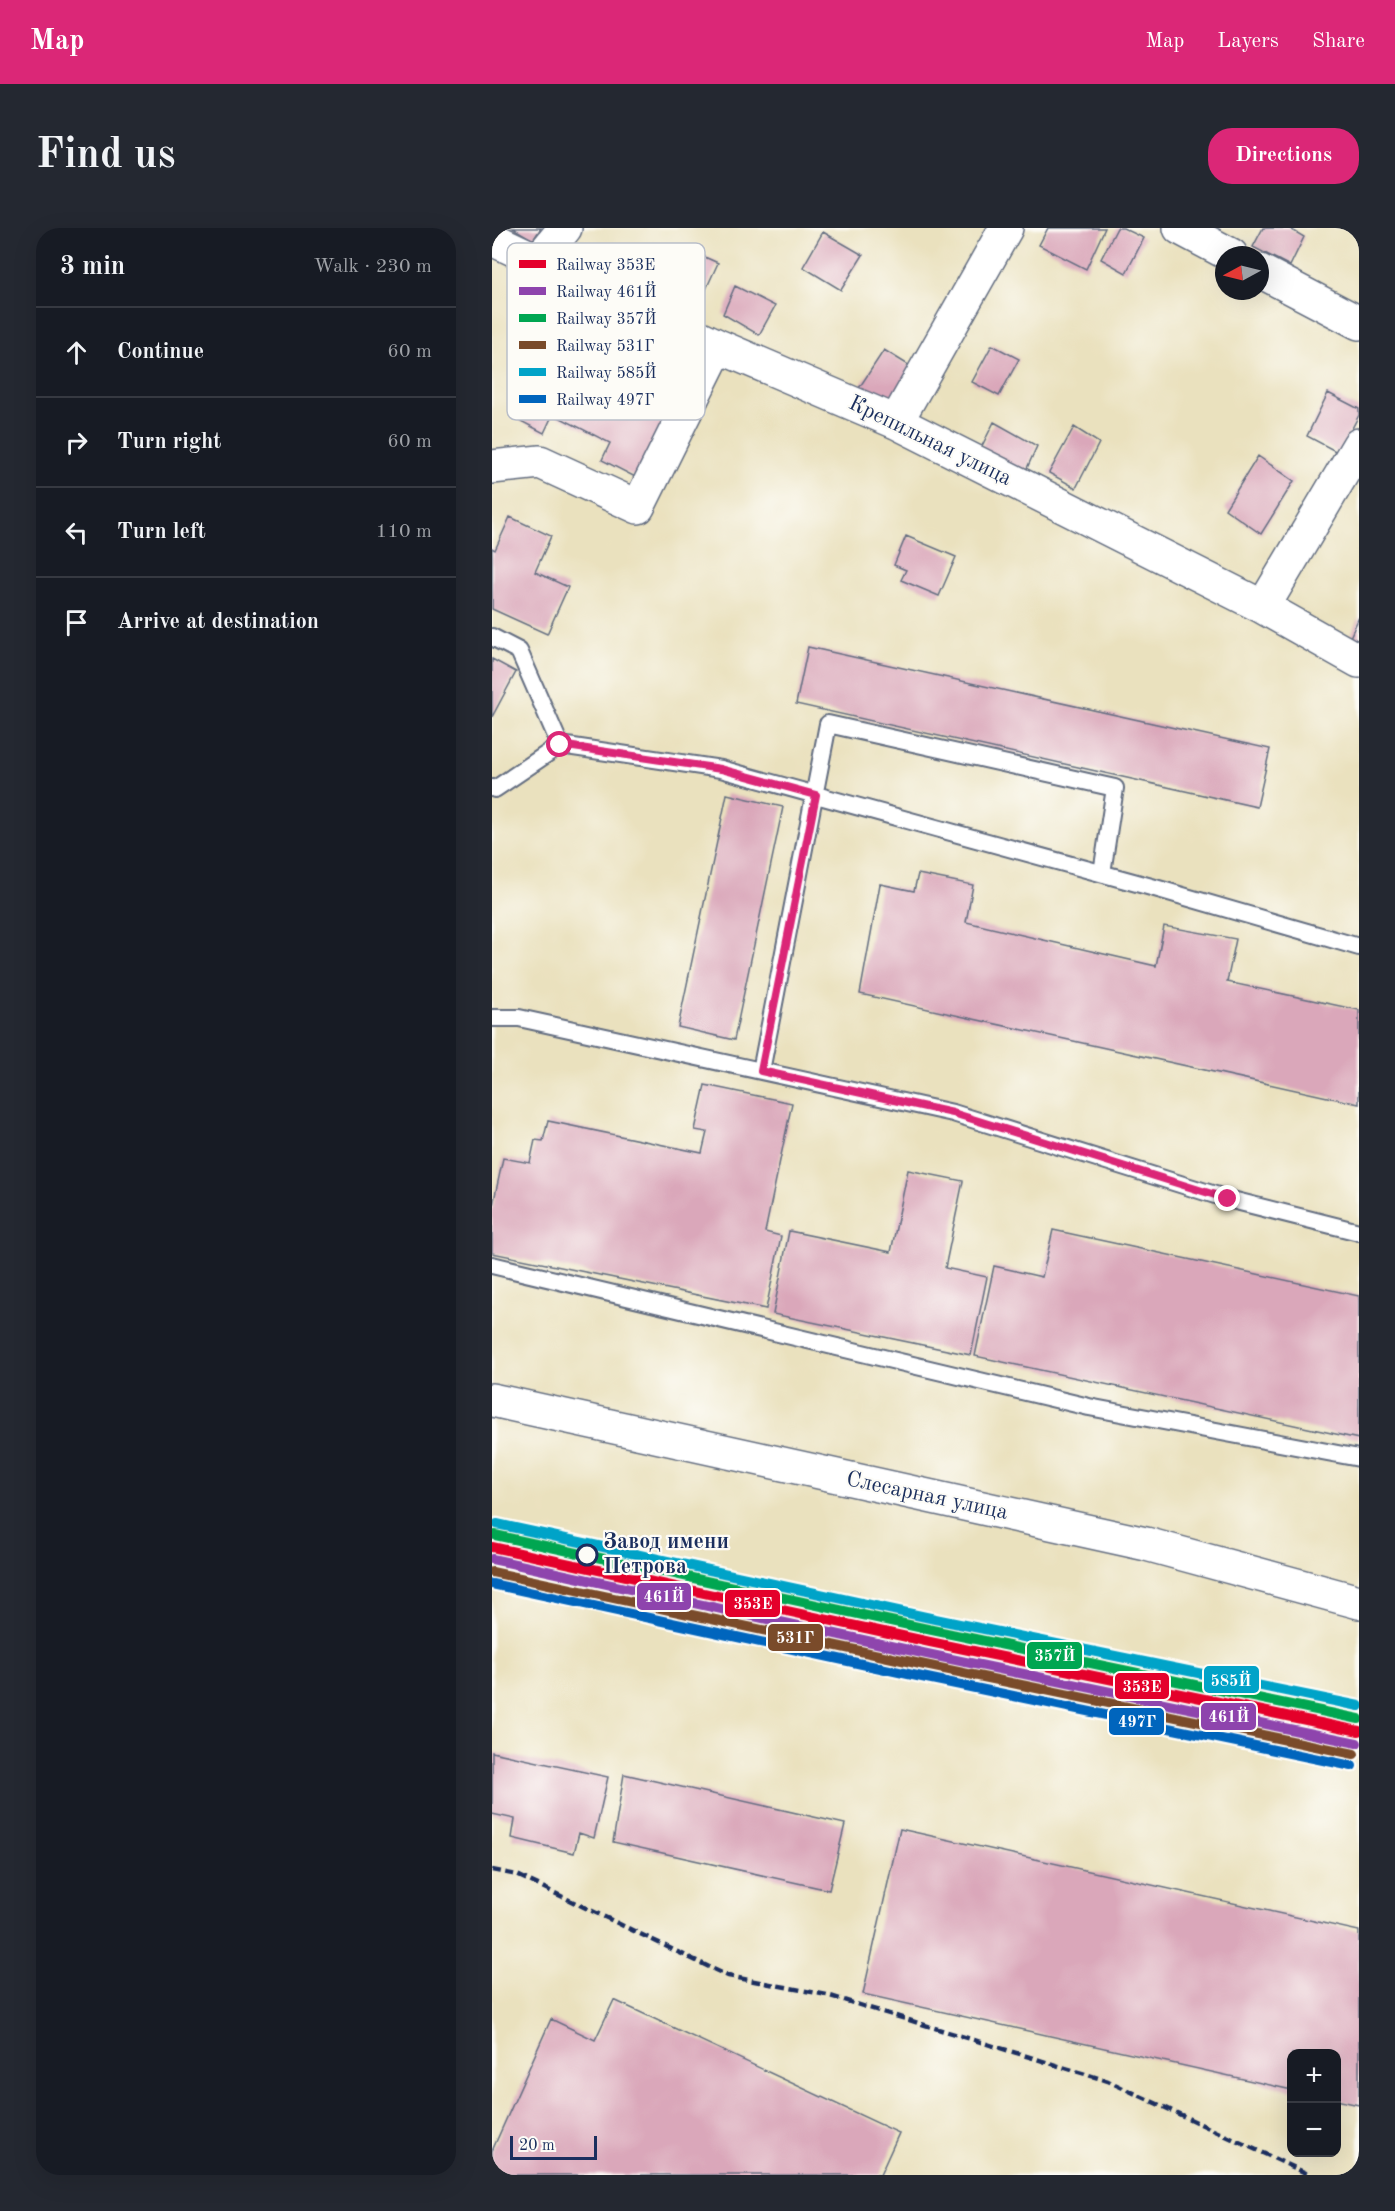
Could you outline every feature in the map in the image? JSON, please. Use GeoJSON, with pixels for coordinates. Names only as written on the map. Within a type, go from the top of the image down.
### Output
{"type":"FeatureCollection","features":[{"type":"Feature","properties":{"kind":"street"},"geometry":{"type":"LineString","coordinates":[[552,243],[565,228]]}},
{"type":"Feature","properties":{"kind":"street"},"geometry":{"type":"LineString","coordinates":[[896,422],[1006,228]]}},
{"type":"Feature","properties":{"kind":"street"},"geometry":{"type":"LineString","coordinates":[[1180,228],[1215,247]]}},
{"type":"Feature","properties":{"kind":"street","name":"Крепильная улица"},"geometry":{"type":"LineString","coordinates":[[492,239],[507,246]]}},
{"type":"Feature","properties":{"kind":"street"},"geometry":{"type":"LineString","coordinates":[[1269,276],[1359,324]]}},
{"type":"Feature","properties":{"kind":"street","name":"Крепильная улица"},"geometry":{"type":"LineString","coordinates":[[705,340],[896,422],[1263,607],[1359,661]]}},
{"type":"Feature","properties":{"kind":"street"},"geometry":{"type":"LineString","coordinates":[[705,372],[718,346]]}},
{"type":"Feature","properties":{"kind":"street"},"geometry":{"type":"LineString","coordinates":[[492,467],[540,462],[638,507],[681,420]]}},
{"type":"Feature","properties":{"kind":"street"},"geometry":{"type":"LineString","coordinates":[[1263,607],[1359,445]]}},
{"type":"Feature","properties":{"kind":"street","name":"Слесарная улица"},"geometry":{"type":"LineString","coordinates":[[492,1400],[1146,1544],[1359,1602]]}},
{"type":"Feature","properties":{"kind":"lane"},"geometry":{"type":"LineString","coordinates":[[492,637],[519,651],[560,745]]}},
{"type":"Feature","properties":{"kind":"lane"},"geometry":{"type":"LineString","coordinates":[[761,1071],[828,724],[1114,788],[1102,873]]}},
{"type":"Feature","properties":{"kind":"lane"},"geometry":{"type":"LineString","coordinates":[[492,788],[495,789],[560,745],[721,769],[1102,873],[1359,948]]}},
{"type":"Feature","properties":{"kind":"lane"},"geometry":{"type":"LineString","coordinates":[[492,1018],[519,1018],[953,1113],[1228,1199],[1359,1232]]}},
{"type":"Feature","properties":{"kind":"lane"},"geometry":{"type":"LineString","coordinates":[[492,1265],[1089,1407],[1359,1458]]}},
{"type":"Feature","properties":{"kind":"building"},"geometry":{"type":"Polygon","coordinates":[[[513,228],[541,228],[533,240],[513,228]]]}},
{"type":"Feature","properties":{"kind":"building"},"geometry":{"type":"Polygon","coordinates":[[[1048,228],[1105,228],[1086,269],[1039,245],[1048,228]]]}},
{"type":"Feature","properties":{"kind":"building"},"geometry":{"type":"Polygon","coordinates":[[[1117,228],[1123,228],[1144,238],[1126,273],[1101,259],[1117,228]]]}},
{"type":"Feature","properties":{"kind":"building"},"geometry":{"type":"Polygon","coordinates":[[[1263,228],[1289,228],[1304,237],[1290,266],[1269,255],[1269,246],[1254,246],[1263,228]]]}},
{"type":"Feature","properties":{"kind":"building"},"geometry":{"type":"Polygon","coordinates":[[[823,232],[863,255],[841,290],[803,267],[823,232]]]}},
{"type":"Feature","properties":{"kind":"building"},"geometry":{"type":"Polygon","coordinates":[[[705,257],[718,263],[705,291],[705,257]]]}},
{"type":"Feature","properties":{"kind":"building"},"geometry":{"type":"Polygon","coordinates":[[[735,286],[775,306],[759,335],[723,314],[735,286]]]}},
{"type":"Feature","properties":{"kind":"building"},"geometry":{"type":"Polygon","coordinates":[[[992,345],[1019,359],[999,396],[972,382],[992,345]]]}},
{"type":"Feature","properties":{"kind":"building"},"geometry":{"type":"Polygon","coordinates":[[[884,350],[915,369],[891,406],[859,388],[884,350]]]}},
{"type":"Feature","properties":{"kind":"building"},"geometry":{"type":"Polygon","coordinates":[[[1328,393],[1359,409],[1359,415],[1339,453],[1307,436],[1328,393]]]}},
{"type":"Feature","properties":{"kind":"building"},"geometry":{"type":"Polygon","coordinates":[[[519,420],[550,420],[544,433],[519,420]]]}},
{"type":"Feature","properties":{"kind":"building"},"geometry":{"type":"Polygon","coordinates":[[[565,420],[673,420],[643,481],[602,460],[610,443],[565,420]]]}},
{"type":"Feature","properties":{"kind":"building"},"geometry":{"type":"Polygon","coordinates":[[[994,422],[1037,446],[1023,477],[978,454],[994,422]]]}},
{"type":"Feature","properties":{"kind":"building"},"geometry":{"type":"Polygon","coordinates":[[[1074,427],[1099,443],[1076,488],[1049,473],[1074,427]]]}},
{"type":"Feature","properties":{"kind":"building"},"geometry":{"type":"Polygon","coordinates":[[[1258,456],[1294,481],[1261,534],[1225,509],[1258,456]]]}},
{"type":"Feature","properties":{"kind":"building"},"geometry":{"type":"Polygon","coordinates":[[[510,517],[551,536],[535,572],[568,587],[547,634],[492,609],[492,548],[495,550],[510,517]]]}},
{"type":"Feature","properties":{"kind":"building"},"geometry":{"type":"Polygon","coordinates":[[[906,536],[956,557],[939,596],[901,580],[906,570],[894,565],[906,536]]]}},
{"type":"Feature","properties":{"kind":"building"},"geometry":{"type":"Polygon","coordinates":[[[1359,617],[1359,648],[1348,642],[1359,617]]]}},
{"type":"Feature","properties":{"kind":"building"},"geometry":{"type":"Polygon","coordinates":[[[808,647],[1270,749],[1257,807],[796,704],[808,647]]]}},
{"type":"Feature","properties":{"kind":"building"},"geometry":{"type":"Polygon","coordinates":[[[492,659],[516,672],[492,717],[492,659]]]}},
{"type":"Feature","properties":{"kind":"building"},"geometry":{"type":"Polygon","coordinates":[[[727,794],[783,807],[734,1040],[678,1027],[727,794]]]}},
{"type":"Feature","properties":{"kind":"building"},"geometry":{"type":"Polygon","coordinates":[[[918,874],[973,885],[966,922],[1156,966],[1164,926],[1236,939],[1227,982],[1359,1010],[1359,1104],[860,994],[880,884],[914,891],[918,874]]]}},
{"type":"Feature","properties":{"kind":"building"},"geometry":{"type":"Polygon","coordinates":[[[705,1085],[792,1103],[765,1232],[781,1236],[766,1309],[492,1253],[492,1210],[503,1158],[530,1163],[535,1140],[543,1141],[548,1121],[702,1153],[707,1132],[695,1130],[705,1085]]]}},
{"type":"Feature","properties":{"kind":"building"},"geometry":{"type":"Polygon","coordinates":[[[908,1170],[963,1181],[945,1268],[987,1277],[971,1355],[773,1314],[789,1231],[891,1252],[908,1170]]]}},
{"type":"Feature","properties":{"kind":"building"},"geometry":{"type":"Polygon","coordinates":[[[1053,1230],[1359,1296],[1359,1439],[975,1356],[994,1266],[1042,1277],[1053,1230]]]}},
{"type":"Feature","properties":{"kind":"building"},"geometry":{"type":"Polygon","coordinates":[[[492,1752],[608,1777],[594,1838],[579,1833],[574,1853],[512,1838],[515,1819],[492,1814],[492,1752]]]}},
{"type":"Feature","properties":{"kind":"building"},"geometry":{"type":"Polygon","coordinates":[[[624,1774],[845,1824],[829,1890],[613,1842],[624,1774]]]}},
{"type":"Feature","properties":{"kind":"building"},"geometry":{"type":"Polygon","coordinates":[[[900,1829],[1359,1931],[1359,2105],[1341,2101],[1341,2049],[1287,2049],[1287,2089],[863,1994],[900,1829]]]}},
{"type":"Feature","properties":{"kind":"building"},"geometry":{"type":"Polygon","coordinates":[[[614,2000],[899,2133],[880,2175],[492,2175],[492,2151],[551,2019],[595,2040],[614,2000]]]}},
{"type":"Feature","properties":{"kind":"railway"},"geometry":{"type":"LineString","coordinates":[[492,1870],[517,1875],[728,1976],[827,1995],[1108,2081],[1310,2175]]}},
{"type":"Feature","properties":{"kind":"rail line","name":"585Й"},"geometry":{"type":"LineString","coordinates":[[497,1524],[935,1619],[1359,1706]]}},
{"type":"Feature","properties":{"kind":"rail line","name":"357Й"},"geometry":{"type":"LineString","coordinates":[[495,1535],[932,1630],[1359,1719]]}},
{"type":"Feature","properties":{"kind":"rail line","name":"353Е"},"geometry":{"type":"LineString","coordinates":[[492,1547],[930,1642],[1359,1731]]}},
{"type":"Feature","properties":{"kind":"rail line","name":"461Й"},"geometry":{"type":"LineString","coordinates":[[492,1559],[927,1654],[1357,1743]]}},
{"type":"Feature","properties":{"kind":"rail line","name":"531Г"},"geometry":{"type":"LineString","coordinates":[[492,1572],[1354,1754]]}},
{"type":"Feature","properties":{"kind":"rail line","name":"497Г"},"geometry":{"type":"LineString","coordinates":[[492,1584],[922,1677],[1352,1766]]}},
{"type":"Feature","properties":{"kind":"place","name":"Завод имени Петрова"},"geometry":{"type":"Point","coordinates":[587,1555]}},
{"type":"Feature","properties":{"kind":"route"},"geometry":{"type":"LineString","coordinates":[[560,745],[721,769],[816,795],[761,1071],[953,1113],[1228,1199]]}}]}
